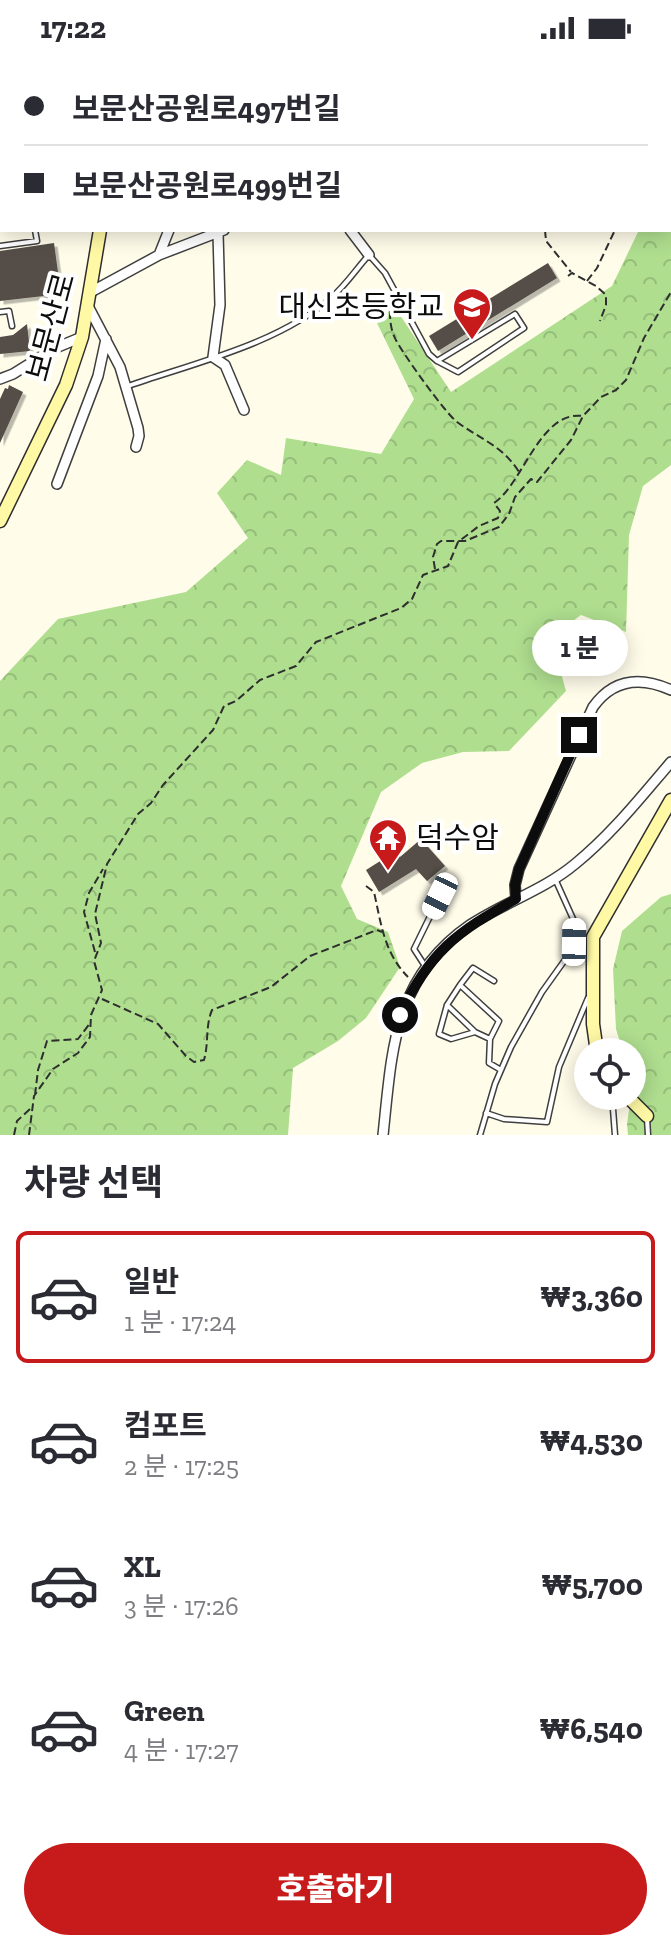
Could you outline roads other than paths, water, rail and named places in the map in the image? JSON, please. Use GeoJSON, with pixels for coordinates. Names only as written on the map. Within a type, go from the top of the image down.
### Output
{"type":"FeatureCollection","features":[{"type":"Feature","properties":{"kind":"main road","name":"보문산로"},"geometry":{"type":"LineString","coordinates":[[0,521],[66,385],[82,337],[100,232]]}},
{"type":"Feature","properties":{"kind":"main road"},"geometry":{"type":"LineString","coordinates":[[595,1038],[593,937],[671,800]]}},
{"type":"Feature","properties":{"kind":"main road"},"geometry":{"type":"LineString","coordinates":[[641,1110],[647,1116]]}},
{"type":"Feature","properties":{"kind":"street"},"geometry":{"type":"LineString","coordinates":[[159,255],[168,232]]}},
{"type":"Feature","properties":{"kind":"street"},"geometry":{"type":"LineString","coordinates":[[136,447],[139,436],[120,367],[88,299],[159,255],[221,232],[220,305],[213,357],[225,365],[244,410]]}},
{"type":"Feature","properties":{"kind":"street"},"geometry":{"type":"LineString","coordinates":[[354,232],[369,255]]}},
{"type":"Feature","properties":{"kind":"street"},"geometry":{"type":"LineString","coordinates":[[0,379],[53,349],[82,337]]}},
{"type":"Feature","properties":{"kind":"street"},"geometry":{"type":"LineString","coordinates":[[57,484],[98,376],[106,339]]}},
{"type":"Feature","properties":{"kind":"street"},"geometry":{"type":"LineString","coordinates":[[516,899],[519,869],[593,707],[603,693],[636,680],[671,690]]}},
{"type":"Feature","properties":{"kind":"street"},"geometry":{"type":"LineString","coordinates":[[383,1135],[392,1049],[400,1015],[426,968],[449,942],[471,925],[575,864],[619,821],[671,762]]}},
{"type":"Feature","properties":{"kind":"lane"},"geometry":{"type":"LineString","coordinates":[[0,246],[37,241],[35,232]]}},
{"type":"Feature","properties":{"kind":"lane"},"geometry":{"type":"LineString","coordinates":[[126,387],[241,348],[307,314],[333,296],[369,255],[385,273],[429,354],[437,361],[458,372],[524,328],[515,314],[437,361]]}},
{"type":"Feature","properties":{"kind":"lane"},"geometry":{"type":"LineString","coordinates":[[0,312],[9,311],[12,326]]}},
{"type":"Feature","properties":{"kind":"lane"},"geometry":{"type":"LineString","coordinates":[[480,1135],[501,1070],[542,992],[574,942],[574,921],[554,878]]}},
{"type":"Feature","properties":{"kind":"lane"},"geometry":{"type":"LineString","coordinates":[[426,968],[414,949],[440,896],[442,885]]}},
{"type":"Feature","properties":{"kind":"lane"},"geometry":{"type":"LineString","coordinates":[[475,1032],[451,1039],[439,1034],[447,1005],[473,968],[494,981]]}},
{"type":"Feature","properties":{"kind":"lane"},"geometry":{"type":"LineString","coordinates":[[460,985],[499,1021],[490,1039],[489,1063],[501,1070]]}},
{"type":"Feature","properties":{"kind":"lane"},"geometry":{"type":"LineString","coordinates":[[486,1113],[504,1119],[547,1122],[559,1067],[592,988]]}},
{"type":"Feature","properties":{"kind":"lane"},"geometry":{"type":"LineString","coordinates":[[447,1005],[475,1032],[490,1039]]}},
{"type":"Feature","properties":{"kind":"lane"},"geometry":{"type":"LineString","coordinates":[[613,1110],[615,1135]]}},
{"type":"Feature","properties":{"kind":"lane"},"geometry":{"type":"LineString","coordinates":[[647,1116],[648,1135]]}},
{"type":"Feature","properties":{"kind":"place","name":"대신초등학교"},"geometry":{"type":"Point","coordinates":[472,341]}},
{"type":"Feature","properties":{"kind":"place","name":"덕수암"},"geometry":{"type":"Point","coordinates":[388,872]}}]}
